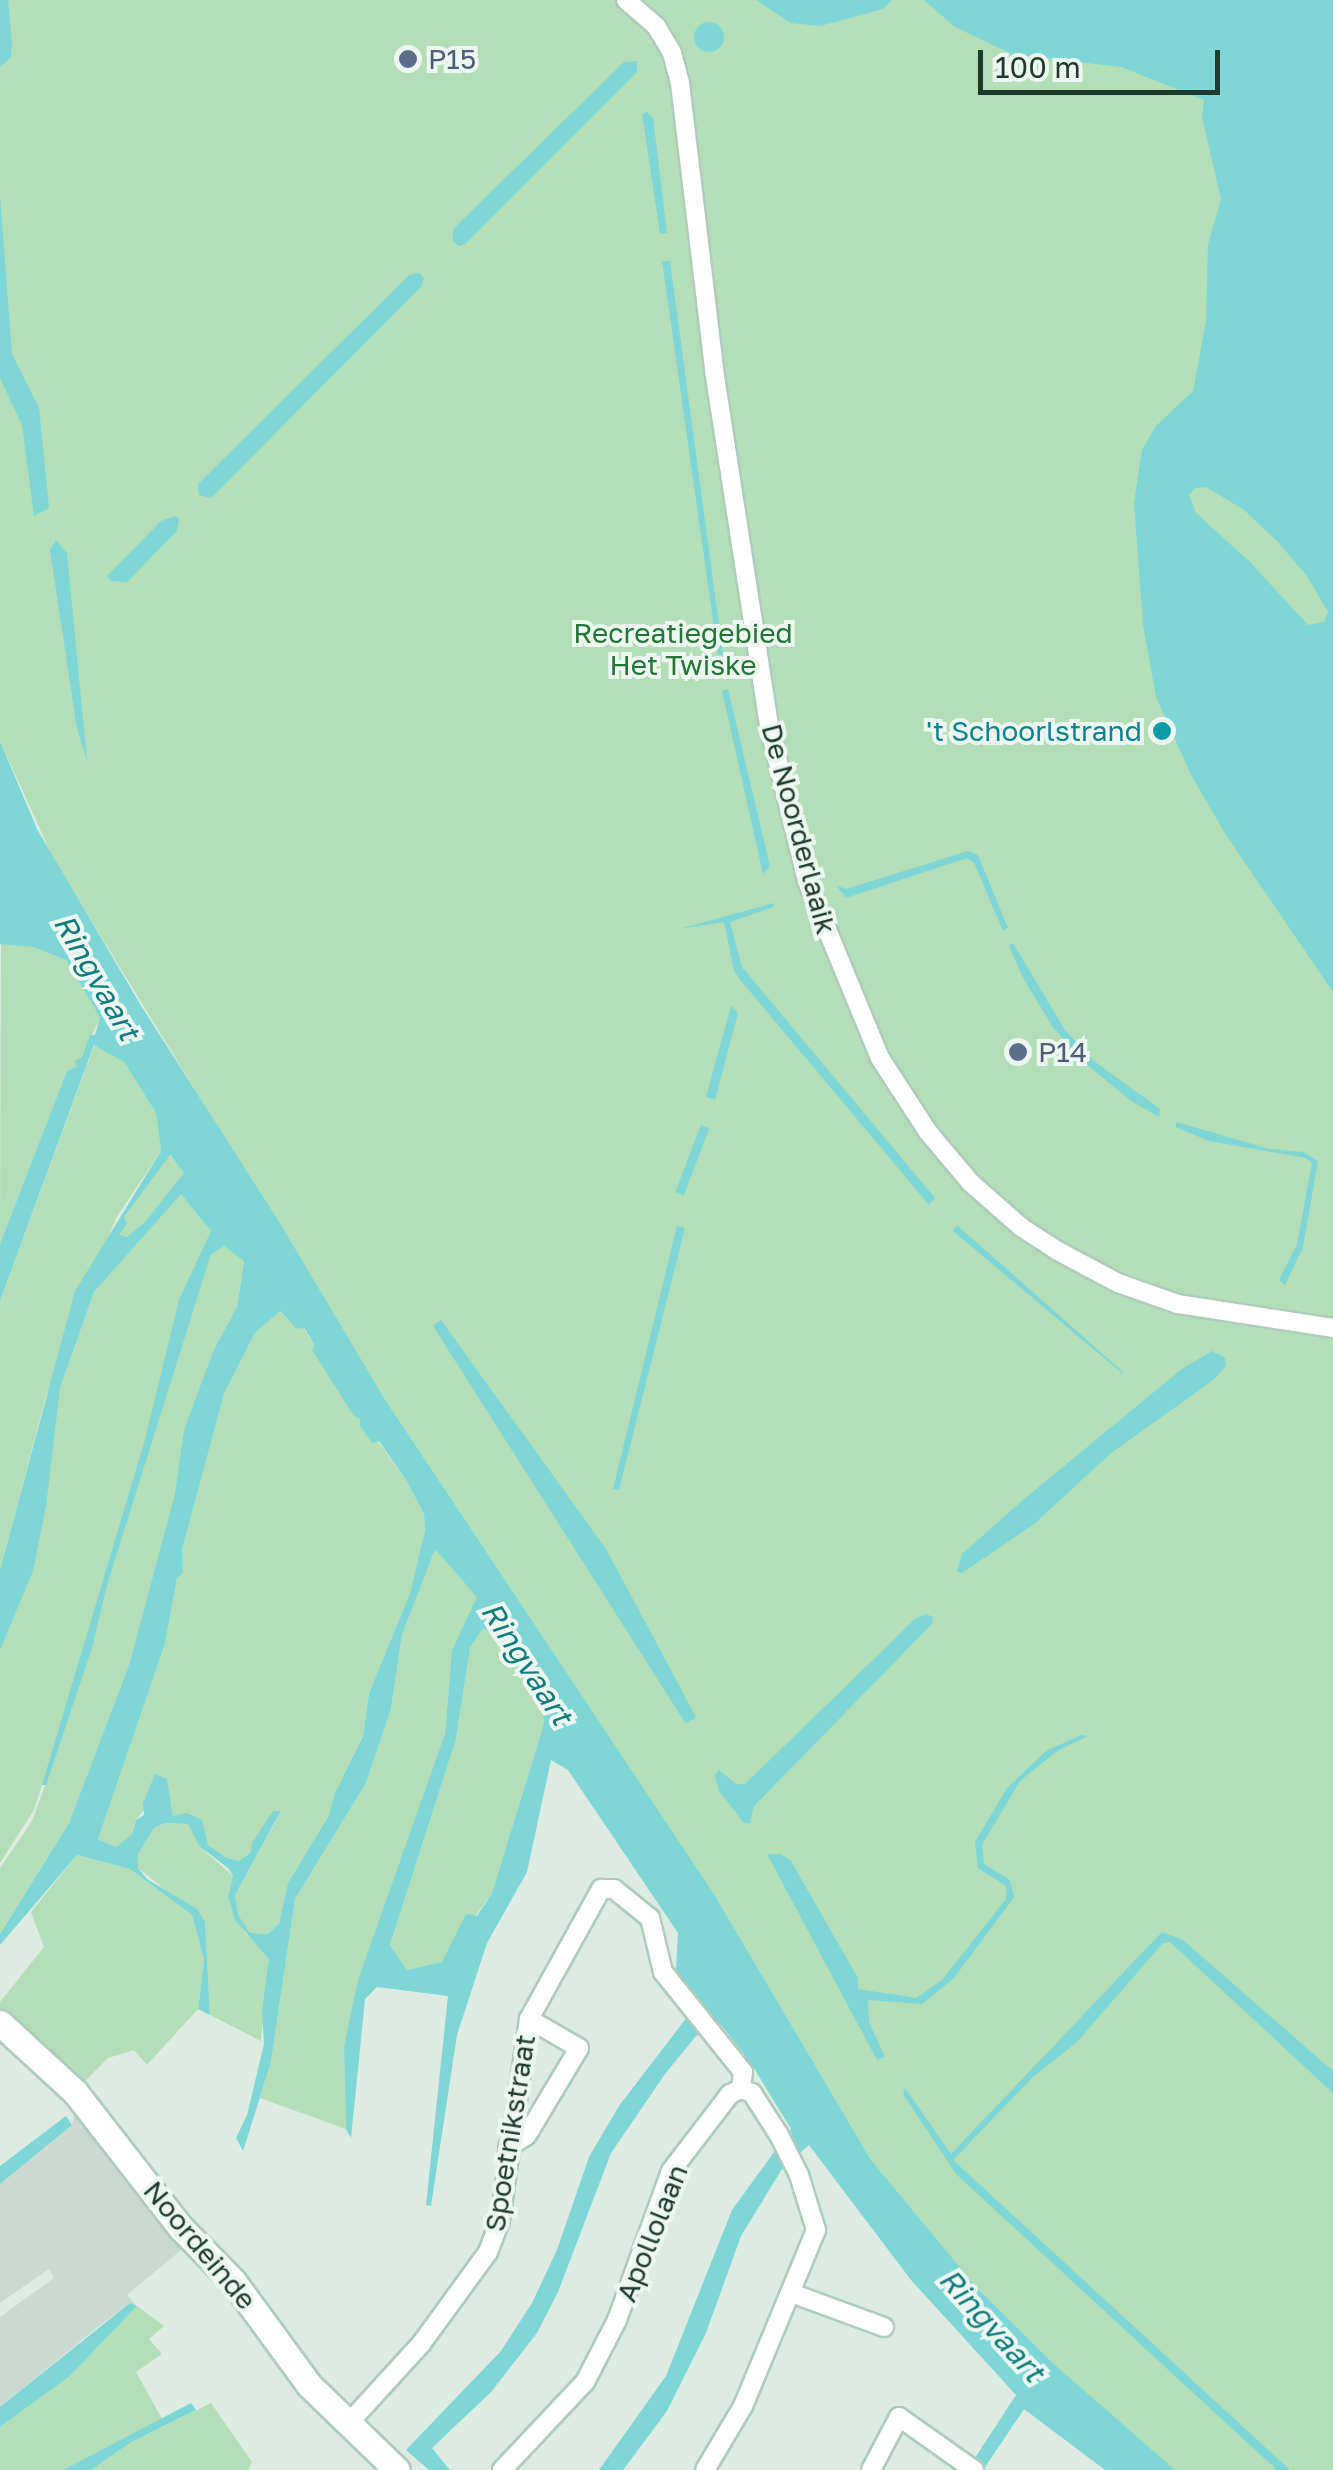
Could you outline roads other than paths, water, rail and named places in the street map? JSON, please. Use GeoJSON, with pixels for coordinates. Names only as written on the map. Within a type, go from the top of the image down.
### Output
{"type":"FeatureCollection","features":[{"type":"Feature","properties":{"kind":"street","name":"De Noorderlaaik"},"geometry":{"type":"LineString","coordinates":[[626,0],[656,26],[672,53],[680,83],[714,370],[770,730],[807,881],[880,1058],[928,1132],[971,1182],[1021,1227],[1058,1251],[1118,1283],[1178,1304],[1333,1328]]}},
{"type":"Feature","properties":{"kind":"street","name":"Spoetnikstraat"},"geometry":{"type":"LineString","coordinates":[[347,2425],[420,2344],[488,2252],[500,2220],[528,2019],[601,1889],[614,1889],[650,1918],[663,1972],[743,2072],[741,2089]]}},
{"type":"Feature","properties":{"kind":"street"},"geometry":{"type":"LineString","coordinates":[[508,2147],[528,2135],[578,2048],[528,2019]]}},
{"type":"Feature","properties":{"kind":"street","name":"Noordeinde"},"geometry":{"type":"LineString","coordinates":[[0,2023],[75,2092],[181,2228],[233,2281],[310,2385],[397,2470]]}},
{"type":"Feature","properties":{"kind":"street"},"geometry":{"type":"LineString","coordinates":[[705,2470],[743,2406],[816,2230],[779,2136],[752,2093],[741,2089]]}},
{"type":"Feature","properties":{"kind":"street","name":"Apollolaan"},"geometry":{"type":"LineString","coordinates":[[502,2470],[584,2382],[617,2320],[671,2171],[730,2094],[741,2089]]}},
{"type":"Feature","properties":{"kind":"street"},"geometry":{"type":"LineString","coordinates":[[791,2293],[884,2327]]}},
{"type":"Feature","properties":{"kind":"street"},"geometry":{"type":"LineString","coordinates":[[871,2470],[899,2417],[967,2465]]}},
{"type":"Feature","properties":{"kind":"water"},"geometry":{"type":"Polygon","coordinates":[[[0,0],[8,0],[12,43],[11,57],[0,67],[0,0]]]}},
{"type":"Feature","properties":{"kind":"water"},"geometry":{"type":"Polygon","coordinates":[[[756,0],[892,0],[883,9],[820,26],[791,23],[756,0]]]}},
{"type":"Feature","properties":{"kind":"water"},"geometry":{"type":"Polygon","coordinates":[[[924,0],[1333,0],[1333,992],[1226,835],[1191,775],[1156,697],[1143,625],[1134,503],[1142,450],[1156,426],[1193,391],[1206,322],[1208,244],[1221,199],[1202,117],[1204,100],[1121,67],[1012,54],[955,27],[924,0]],[[1206,487],[1195,488],[1189,495],[1196,513],[1250,562],[1308,625],[1324,622],[1328,612],[1307,576],[1244,510],[1206,487]]]}},
{"type":"Feature","properties":{"kind":"water"},"geometry":{"type":"Polygon","coordinates":[[[709,22],[720,26],[724,37],[720,48],[709,52],[698,48],[694,37],[698,26],[709,22]]]}},
{"type":"Feature","properties":{"kind":"water"},"geometry":{"type":"Polygon","coordinates":[[[637,61],[637,72],[465,244],[459,246],[453,241],[453,229],[624,62],[637,61]]]}},
{"type":"Feature","properties":{"kind":"water"},"geometry":{"type":"Polygon","coordinates":[[[647,112],[653,118],[667,233],[660,234],[642,114],[647,112]]]}},
{"type":"Feature","properties":{"kind":"water"},"geometry":{"type":"Polygon","coordinates":[[[0,196],[12,354],[39,408],[49,508],[34,516],[22,425],[0,378],[0,196]]]}},
{"type":"Feature","properties":{"kind":"water"},"geometry":{"type":"Polygon","coordinates":[[[662,261],[670,261],[723,655],[718,655],[662,261]]]}},
{"type":"Feature","properties":{"kind":"water"},"geometry":{"type":"Polygon","coordinates":[[[420,273],[424,279],[421,287],[211,498],[199,495],[198,484],[409,275],[420,273]]]}},
{"type":"Feature","properties":{"kind":"water"},"geometry":{"type":"Polygon","coordinates":[[[175,516],[179,519],[177,531],[127,582],[111,581],[107,576],[161,521],[175,516]]]}},
{"type":"Feature","properties":{"kind":"water"},"geometry":{"type":"Polygon","coordinates":[[[56,540],[67,553],[87,761],[77,729],[50,550],[56,540]]]}},
{"type":"Feature","properties":{"kind":"water"},"geometry":{"type":"Polygon","coordinates":[[[728,689],[770,866],[763,874],[722,691],[728,689]]]}},
{"type":"Feature","properties":{"kind":"water","name":"Ringvaart"},"geometry":{"type":"Polygon","coordinates":[[[0,741],[37,829],[140,1004],[281,1225],[384,1398],[714,1894],[871,2160],[979,2290],[1055,2365],[1175,2470],[1105,2470],[1024,2409],[983,2470],[967,2470],[1016,2395],[911,2280],[809,2145],[782,2169],[741,2236],[706,2333],[667,2411],[623,2470],[599,2470],[666,2376],[732,2210],[791,2129],[752,2065],[722,2026],[713,2023],[696,2036],[665,2074],[611,2153],[558,2292],[537,2333],[491,2392],[432,2448],[450,2470],[429,2470],[406,2450],[501,2351],[532,2303],[557,2250],[589,2157],[619,2106],[697,2004],[676,1969],[678,1933],[568,1770],[551,1760],[527,1872],[487,1943],[457,2035],[431,2206],[426,2205],[448,1996],[377,1987],[365,1999],[351,2138],[346,2129],[344,2047],[358,1980],[445,1734],[452,1650],[477,1597],[435,1549],[402,1635],[391,1709],[366,1783],[295,1899],[271,2062],[243,2151],[236,2138],[247,2115],[264,2044],[262,2011],[269,1959],[235,1920],[228,1896],[233,1876],[199,1846],[188,1824],[165,1823],[154,1828],[138,1854],[138,1868],[147,1879],[197,1909],[205,1922],[210,2015],[198,2009],[204,1960],[192,1915],[130,1869],[77,1855],[0,1945],[0,1934],[69,1823],[130,1662],[175,1494],[184,1430],[213,1352],[237,1307],[244,1261],[224,1246],[211,1254],[107,1585],[92,1648],[46,1785],[42,1785],[144,1443],[179,1300],[211,1231],[181,1194],[94,1292],[60,1388],[46,1506],[33,1571],[0,1650],[0,1570],[75,1291],[161,1151],[156,1113],[124,1062],[94,1045],[0,1301],[0,1244],[67,1071],[77,1067],[75,1061],[82,1057],[90,1035],[95,1035],[100,1017],[66,960],[33,947],[0,944],[0,741]],[[170,1155],[124,1217],[127,1223],[119,1235],[127,1237],[145,1222],[184,1173],[170,1155]],[[280,1311],[255,1333],[224,1394],[182,1550],[183,1573],[177,1578],[165,1644],[98,1839],[116,1847],[132,1834],[136,1820],[144,1815],[143,1803],[155,1774],[167,1779],[173,1816],[187,1813],[202,1820],[208,1845],[227,1858],[239,1861],[251,1852],[252,1843],[273,1811],[281,1811],[235,1895],[238,1915],[250,1933],[268,1934],[279,1923],[288,1883],[329,1815],[334,1795],[363,1736],[369,1693],[410,1593],[425,1530],[424,1514],[406,1480],[379,1441],[372,1443],[360,1426],[360,1419],[354,1416],[312,1350],[314,1344],[305,1329],[296,1328],[280,1311]],[[483,1628],[470,1648],[456,1739],[390,1945],[407,1970],[442,1962],[466,1914],[477,1916],[492,1893],[544,1720],[537,1697],[493,1635],[483,1628]]]}},
{"type":"Feature","properties":{"kind":"water"},"geometry":{"type":"Polygon","coordinates":[[[968,851],[978,855],[1008,928],[1003,931],[974,863],[967,858],[846,898],[836,885],[846,889],[968,851]]]}},
{"type":"Feature","properties":{"kind":"water"},"geometry":{"type":"Polygon","coordinates":[[[774,903],[773,907],[730,922],[742,967],[935,1198],[929,1205],[734,971],[724,922],[679,929],[774,903]]]}},
{"type":"Feature","properties":{"kind":"water"},"geometry":{"type":"Polygon","coordinates":[[[1013,943],[1065,1030],[1094,1061],[1160,1109],[1159,1117],[1131,1101],[1085,1063],[1052,1026],[1023,978],[1009,946],[1013,943]]]}},
{"type":"Feature","properties":{"kind":"water"},"geometry":{"type":"Polygon","coordinates":[[[731,1006],[738,1013],[715,1100],[706,1097],[731,1006]]]}},
{"type":"Feature","properties":{"kind":"water"},"geometry":{"type":"Polygon","coordinates":[[[1177,1122],[1269,1149],[1303,1152],[1318,1161],[1303,1247],[1285,1285],[1279,1280],[1297,1244],[1312,1163],[1306,1158],[1209,1141],[1175,1127],[1177,1122]]]}},
{"type":"Feature","properties":{"kind":"water"},"geometry":{"type":"Polygon","coordinates":[[[701,1125],[709,1128],[684,1195],[675,1192],[701,1125]]]}},
{"type":"Feature","properties":{"kind":"water"},"geometry":{"type":"Polygon","coordinates":[[[957,1225],[1123,1372],[1123,1374],[953,1231],[957,1225]]]}},
{"type":"Feature","properties":{"kind":"water"},"geometry":{"type":"Polygon","coordinates":[[[677,1226],[685,1228],[619,1490],[613,1489],[677,1226]]]}},
{"type":"Feature","properties":{"kind":"water"},"geometry":{"type":"Polygon","coordinates":[[[441,1320],[606,1549],[696,1717],[686,1724],[433,1326],[441,1320]]]}},
{"type":"Feature","properties":{"kind":"water"},"geometry":{"type":"Polygon","coordinates":[[[1212,1351],[1225,1358],[1226,1366],[1213,1380],[1110,1454],[1034,1524],[962,1573],[957,1572],[962,1554],[1023,1500],[1183,1368],[1212,1351]]]}},
{"type":"Feature","properties":{"kind":"water"},"geometry":{"type":"Polygon","coordinates":[[[926,1614],[933,1617],[932,1624],[754,1806],[750,1823],[744,1823],[719,1791],[715,1775],[719,1770],[736,1784],[745,1784],[915,1619],[926,1614]]]}},
{"type":"Feature","properties":{"kind":"water"},"geometry":{"type":"Polygon","coordinates":[[[1081,1735],[1088,1736],[1057,1751],[1020,1781],[982,1845],[984,1864],[1010,1880],[1014,1897],[954,1978],[922,2004],[868,2000],[869,2022],[885,2057],[877,2060],[767,1854],[781,1854],[791,1861],[858,1978],[858,1989],[916,1998],[942,1980],[1006,1899],[1006,1886],[978,1868],[975,1842],[1007,1788],[1046,1751],[1081,1735]]]}},
{"type":"Feature","properties":{"kind":"water"},"geometry":{"type":"Polygon","coordinates":[[[1162,1932],[1183,1940],[1333,2071],[1333,2093],[1170,1942],[1163,1943],[1076,2043],[1033,2077],[953,2160],[1290,2470],[1277,2470],[956,2174],[903,2094],[905,2088],[951,2154],[1162,1932]]]}},
{"type":"Feature","properties":{"kind":"water"},"geometry":{"type":"Polygon","coordinates":[[[66,2116],[72,2125],[0,2184],[0,2166],[66,2116]]]}},
{"type":"Feature","properties":{"kind":"water"},"geometry":{"type":"Polygon","coordinates":[[[130,2303],[137,2306],[70,2376],[0,2427],[0,2407],[130,2303]]]}},
{"type":"Feature","properties":{"kind":"water"},"geometry":{"type":"Polygon","coordinates":[[[191,2403],[196,2410],[130,2443],[91,2470],[63,2470],[191,2403]]]}},
{"type":"Feature","properties":{"kind":"place","name":"P15"},"geometry":{"type":"Point","coordinates":[408,59]}},
{"type":"Feature","properties":{"kind":"place","name":"'t Schoorlstrand"},"geometry":{"type":"Point","coordinates":[1162,731]}},
{"type":"Feature","properties":{"kind":"place","name":"P14"},"geometry":{"type":"Point","coordinates":[1018,1052]}},
{"type":"Feature","properties":{"kind":"park label","name":"Recreatiegebied Het Twiske"},"geometry":{"type":"Point","coordinates":[683,649]}}]}
